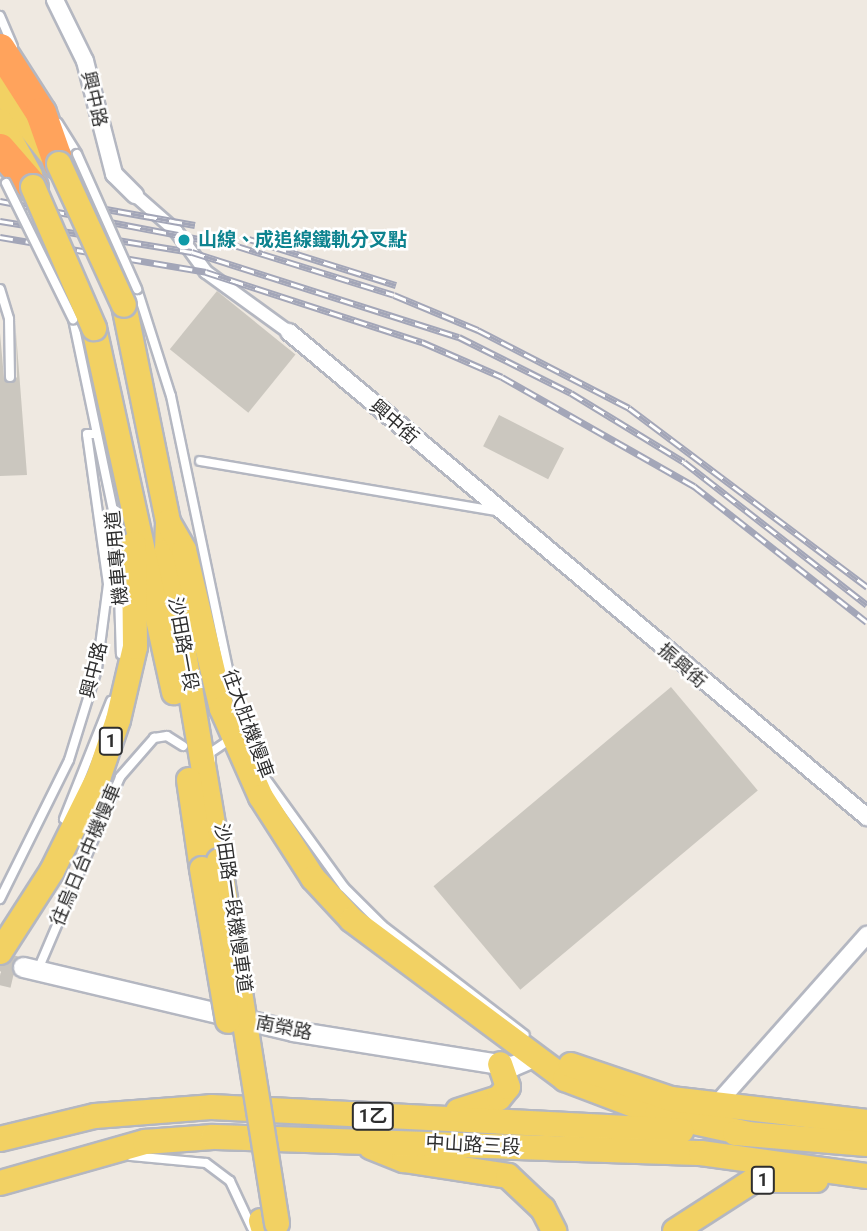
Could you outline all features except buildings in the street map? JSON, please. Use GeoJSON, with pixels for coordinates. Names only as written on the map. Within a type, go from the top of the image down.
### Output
{"type":"FeatureCollection","features":[{"type":"Feature","properties":{"kind":"highway"},"geometry":{"type":"LineString","coordinates":[[0,49],[68,159]]}},
{"type":"Feature","properties":{"kind":"highway"},"geometry":{"type":"LineString","coordinates":[[0,149],[13,182]]}},
{"type":"Feature","properties":{"kind":"main road","name":"沙田路一段"},"geometry":{"type":"LineString","coordinates":[[0,89],[68,159],[130,297],[168,522],[167,552],[272,1227]]}},
{"type":"Feature","properties":{"kind":"main road","name":"沙田路一段"},"geometry":{"type":"LineString","coordinates":[[0,121],[27,162],[13,182],[84,323],[134,518],[152,571],[183,747],[216,863]]}},
{"type":"Feature","properties":{"kind":"main road","name":"沙田路一段"},"geometry":{"type":"LineString","coordinates":[[3,943],[76,824],[118,720],[135,647],[134,518]]}},
{"type":"Feature","properties":{"kind":"main road"},"geometry":{"type":"LineString","coordinates":[[168,522],[184,550],[240,732],[288,844],[352,920],[565,1079],[657,1114],[749,1134]]}},
{"type":"Feature","properties":{"kind":"main road"},"geometry":{"type":"LineString","coordinates":[[533,1057],[715,1106],[867,1122]]}},
{"type":"Feature","properties":{"kind":"main road"},"geometry":{"type":"LineString","coordinates":[[421,1118],[488,1106],[508,1087],[500,1064]]}},
{"type":"Feature","properties":{"kind":"main road","name":"中山路三段"},"geometry":{"type":"LineString","coordinates":[[0,1139],[95,1116],[211,1107],[749,1134],[867,1144]]}},
{"type":"Feature","properties":{"kind":"main road","name":"中山路三段"},"geometry":{"type":"LineString","coordinates":[[0,1183],[86,1155],[213,1137],[347,1138],[701,1153],[867,1178]]}},
{"type":"Feature","properties":{"kind":"main road"},"geometry":{"type":"LineString","coordinates":[[347,1138],[404,1160],[508,1176],[543,1209],[554,1231]]}},
{"type":"Feature","properties":{"kind":"main road","name":"1"},"geometry":{"type":"LineString","coordinates":[[675,1231],[754,1180],[867,1178]]}},
{"type":"Feature","properties":{"kind":"street","name":"興中路"},"geometry":{"type":"LineString","coordinates":[[55,0],[85,61],[114,174],[135,194]]}},
{"type":"Feature","properties":{"kind":"street"},"geometry":{"type":"LineString","coordinates":[[135,194],[176,231],[206,272],[289,332]]}},
{"type":"Feature","properties":{"kind":"street","name":"興中街"},"geometry":{"type":"LineString","coordinates":[[289,332],[499,512]]}},
{"type":"Feature","properties":{"kind":"street","name":"振興街"},"geometry":{"type":"LineString","coordinates":[[499,512],[867,817]]}},
{"type":"Feature","properties":{"kind":"street"},"geometry":{"type":"LineString","coordinates":[[715,1106],[867,935]]}},
{"type":"Feature","properties":{"kind":"street","name":"南榮路"},"geometry":{"type":"LineString","coordinates":[[24,973],[293,1031],[500,1064],[533,1057]]}},
{"type":"Feature","properties":{"kind":"lane"},"geometry":{"type":"LineString","coordinates":[[0,16],[68,159]]}},
{"type":"Feature","properties":{"kind":"lane"},"geometry":{"type":"LineString","coordinates":[[0,289],[9,319],[10,377]]}},
{"type":"Feature","properties":{"kind":"lane","name":"往大肚機慢車"},"geometry":{"type":"LineString","coordinates":[[130,297],[168,386],[240,732]]}},
{"type":"Feature","properties":{"kind":"lane","name":"機車專用道"},"geometry":{"type":"LineString","coordinates":[[3,943],[74,798],[101,733],[123,647],[117,530],[84,323]]}},
{"type":"Feature","properties":{"kind":"lane","name":"興中路"},"geometry":{"type":"LineString","coordinates":[[0,899],[69,760],[97,669],[108,583],[87,434],[96,434]]}},
{"type":"Feature","properties":{"kind":"lane"},"geometry":{"type":"LineString","coordinates":[[200,461],[499,512]]}},
{"type":"Feature","properties":{"kind":"lane","name":"沙田路一段機慢車道"},"geometry":{"type":"LineString","coordinates":[[216,863],[210,753],[240,732]]}},
{"type":"Feature","properties":{"kind":"lane","name":"往烏日台中機慢車"},"geometry":{"type":"LineString","coordinates":[[24,973],[120,777],[154,738],[167,736],[183,747]]}},
{"type":"Feature","properties":{"kind":"lane"},"geometry":{"type":"LineString","coordinates":[[347,1138],[401,1164],[505,1180],[524,1194],[548,1231]]}},
{"type":"Feature","properties":{"kind":"lane"},"geometry":{"type":"LineString","coordinates":[[86,1155],[183,1156],[206,1163],[230,1181],[272,1227]]}},
{"type":"Feature","properties":{"kind":"tunnel"},"geometry":{"type":"LineString","coordinates":[[0,961],[23,967]]}},
{"type":"Feature","properties":{"kind":"tunnel"},"geometry":{"type":"LineString","coordinates":[[0,975],[13,978]]}},
{"type":"Feature","properties":{"kind":"railway"},"geometry":{"type":"LineString","coordinates":[[0,201],[237,246],[394,295],[478,330],[629,408],[867,587]]}},
{"type":"Feature","properties":{"kind":"railway"},"geometry":{"type":"LineString","coordinates":[[67,202],[195,225]]}},
{"type":"Feature","properties":{"kind":"railway"},"geometry":{"type":"LineString","coordinates":[[0,221],[192,252],[459,337],[571,393],[684,462],[867,605]]}},
{"type":"Feature","properties":{"kind":"railway"},"geometry":{"type":"LineString","coordinates":[[0,237],[206,272],[422,342],[502,377],[694,486],[867,622]]}},
{"type":"Feature","properties":{"kind":"railway"},"geometry":{"type":"LineString","coordinates":[[249,239],[396,285]]}},
{"type":"Feature","properties":{"kind":"place","name":"山線、成追線鐵軌分叉點"},"geometry":{"type":"Point","coordinates":[184,240]}}]}
